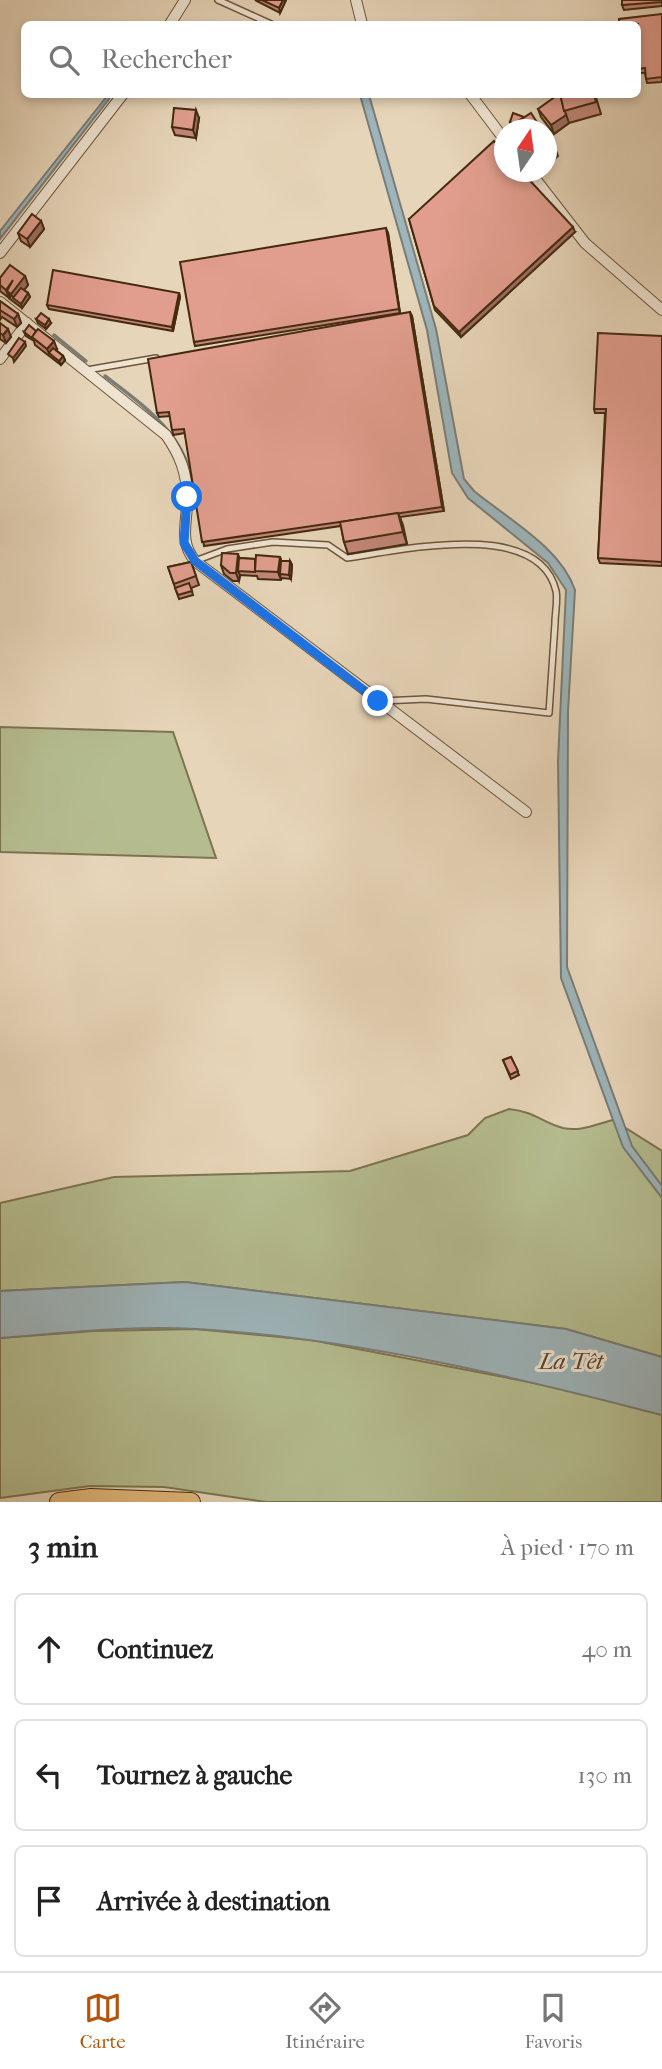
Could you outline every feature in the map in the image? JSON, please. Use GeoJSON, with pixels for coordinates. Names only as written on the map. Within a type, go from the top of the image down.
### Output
{"type":"FeatureCollection","features":[{"type":"Feature","properties":{"kind":"highway"},"geometry":{"type":"LineString","coordinates":[[59,1502],[103,1498],[191,1502]]}},
{"type":"Feature","properties":{"kind":"street"},"geometry":{"type":"LineString","coordinates":[[172,21],[185,0]]}},
{"type":"Feature","properties":{"kind":"street"},"geometry":{"type":"LineString","coordinates":[[356,0],[361,21]]}},
{"type":"Feature","properties":{"kind":"street"},"geometry":{"type":"LineString","coordinates":[[0,253],[119,98]]}},
{"type":"Feature","properties":{"kind":"street"},"geometry":{"type":"LineString","coordinates":[[473,98],[494,125]]}},
{"type":"Feature","properties":{"kind":"street"},"geometry":{"type":"LineString","coordinates":[[538,182],[585,243],[662,310]]}},
{"type":"Feature","properties":{"kind":"street"},"geometry":{"type":"LineString","coordinates":[[0,302],[159,428],[181,457],[187,497],[184,543],[195,561],[526,812]]}},
{"type":"Feature","properties":{"kind":"street"},"geometry":{"type":"LineString","coordinates":[[0,359],[27,323]]}},
{"type":"Feature","properties":{"kind":"lane"},"geometry":{"type":"LineString","coordinates":[[218,0],[264,21]]}},
{"type":"Feature","properties":{"kind":"lane"},"geometry":{"type":"LineString","coordinates":[[87,370],[168,356]]}},
{"type":"Feature","properties":{"kind":"lane"},"geometry":{"type":"LineString","coordinates":[[195,561],[227,549],[273,542],[328,545],[348,558],[467,542],[501,548],[532,559],[548,573],[556,592],[549,713],[426,699],[378,701]]}},
{"type":"Feature","properties":{"kind":"green space"},"geometry":{"type":"Polygon","coordinates":[[[0,727],[173,732],[216,858],[0,852],[0,727]]]}},
{"type":"Feature","properties":{"kind":"green space"},"geometry":{"type":"Polygon","coordinates":[[[509,1109],[526,1112],[555,1126],[569,1129],[613,1120],[662,1151],[662,1357],[566,1329],[185,1282],[0,1291],[0,1203],[114,1177],[350,1171],[468,1135],[485,1118],[509,1109]]]}},
{"type":"Feature","properties":{"kind":"green space"},"geometry":{"type":"Polygon","coordinates":[[[195,1329],[311,1340],[555,1387],[662,1415],[662,1502],[266,1502],[164,1487],[90,1486],[0,1498],[0,1338],[94,1331],[195,1329]]]}},
{"type":"Feature","properties":{"kind":"water"},"geometry":{"type":"Polygon","coordinates":[[[106,98],[110,98],[0,239],[0,231],[106,98]]]}},
{"type":"Feature","properties":{"kind":"water"},"geometry":{"type":"Polygon","coordinates":[[[361,98],[370,98],[436,329],[464,479],[474,491],[532,535],[558,560],[575,590],[568,711],[567,967],[632,1146],[662,1186],[662,1198],[623,1147],[561,978],[558,761],[566,590],[548,563],[468,498],[452,473],[427,330],[361,98]]]}},
{"type":"Feature","properties":{"kind":"water","name":"La Têt"},"geometry":{"type":"Polygon","coordinates":[[[185,1282],[566,1329],[662,1357],[662,1415],[548,1386],[431,1361],[255,1334],[148,1328],[0,1338],[0,1291],[185,1282]]]}},
{"type":"Feature","properties":{"kind":"building"},"geometry":{"type":"Polygon","coordinates":[[[262,0],[283,0],[279,8],[262,0]]]}},
{"type":"Feature","properties":{"kind":"building"},"geometry":{"type":"Polygon","coordinates":[[[622,0],[662,0],[662,2],[622,5],[622,0]]]}},
{"type":"Feature","properties":{"kind":"building"},"geometry":{"type":"Polygon","coordinates":[[[662,14],[662,77],[646,79],[645,68],[641,69],[641,21],[619,19],[662,14]]]}},
{"type":"Feature","properties":{"kind":"building"},"geometry":{"type":"Polygon","coordinates":[[[553,98],[561,98],[566,115],[557,121],[546,119],[538,109],[553,98]]]}},
{"type":"Feature","properties":{"kind":"building"},"geometry":{"type":"Polygon","coordinates":[[[561,98],[595,98],[596,102],[564,111],[561,98]]]}},
{"type":"Feature","properties":{"kind":"building"},"geometry":{"type":"Polygon","coordinates":[[[174,108],[196,110],[193,130],[172,127],[174,108]]]}},
{"type":"Feature","properties":{"kind":"building"},"geometry":{"type":"Polygon","coordinates":[[[513,113],[524,117],[521,119],[511,119],[513,113]]]}},
{"type":"Feature","properties":{"kind":"building"},"geometry":{"type":"Polygon","coordinates":[[[531,113],[535,119],[522,119],[531,113]]]}},
{"type":"Feature","properties":{"kind":"building"},"geometry":{"type":"Polygon","coordinates":[[[494,141],[494,182],[531,182],[573,227],[459,332],[434,306],[409,219],[494,141]]]}},
{"type":"Feature","properties":{"kind":"building"},"geometry":{"type":"Polygon","coordinates":[[[32,214],[41,221],[27,239],[18,233],[32,214]]]}},
{"type":"Feature","properties":{"kind":"building"},"geometry":{"type":"Polygon","coordinates":[[[386,228],[399,309],[194,342],[180,262],[386,228]]]}},
{"type":"Feature","properties":{"kind":"building"},"geometry":{"type":"Polygon","coordinates":[[[10,265],[25,276],[11,294],[7,291],[13,280],[6,290],[0,285],[0,278],[10,265]]]}},
{"type":"Feature","properties":{"kind":"building"},"geometry":{"type":"Polygon","coordinates":[[[53,270],[179,293],[172,327],[47,305],[53,270]]]}},
{"type":"Feature","properties":{"kind":"building"},"geometry":{"type":"Polygon","coordinates":[[[21,288],[28,293],[21,304],[13,298],[21,288]]]}},
{"type":"Feature","properties":{"kind":"building"},"geometry":{"type":"Polygon","coordinates":[[[0,301],[18,314],[14,319],[0,310],[0,301]]]}},
{"type":"Feature","properties":{"kind":"building"},"geometry":{"type":"Polygon","coordinates":[[[410,312],[442,507],[202,542],[184,429],[172,430],[169,412],[157,413],[148,359],[410,312]]]}},
{"type":"Feature","properties":{"kind":"building"},"geometry":{"type":"Polygon","coordinates":[[[41,313],[49,319],[45,325],[36,319],[41,313]]]}},
{"type":"Feature","properties":{"kind":"building"},"geometry":{"type":"Polygon","coordinates":[[[0,323],[8,329],[3,335],[0,333],[0,323]]]}},
{"type":"Feature","properties":{"kind":"building"},"geometry":{"type":"Polygon","coordinates":[[[29,325],[36,331],[32,338],[24,332],[29,325]]]}},
{"type":"Feature","properties":{"kind":"building"},"geometry":{"type":"Polygon","coordinates":[[[38,329],[54,341],[47,349],[32,337],[38,329]]]}},
{"type":"Feature","properties":{"kind":"building"},"geometry":{"type":"Polygon","coordinates":[[[598,333],[662,336],[662,562],[598,558],[606,409],[594,409],[598,333]]]}},
{"type":"Feature","properties":{"kind":"building"},"geometry":{"type":"Polygon","coordinates":[[[19,338],[25,342],[13,358],[8,354],[19,338]]]}},
{"type":"Feature","properties":{"kind":"building"},"geometry":{"type":"Polygon","coordinates":[[[53,348],[63,356],[59,361],[49,353],[53,348]]]}},
{"type":"Feature","properties":{"kind":"building"},"geometry":{"type":"Polygon","coordinates":[[[398,513],[403,532],[344,542],[340,522],[398,513]]]}},
{"type":"Feature","properties":{"kind":"building"},"geometry":{"type":"Polygon","coordinates":[[[222,553],[238,554],[236,573],[230,573],[221,565],[222,553]]]}},
{"type":"Feature","properties":{"kind":"building"},"geometry":{"type":"Polygon","coordinates":[[[256,555],[280,557],[278,572],[255,571],[256,555]]]}},
{"type":"Feature","properties":{"kind":"building"},"geometry":{"type":"Polygon","coordinates":[[[239,558],[255,559],[255,572],[238,571],[239,558]]]}},
{"type":"Feature","properties":{"kind":"building"},"geometry":{"type":"Polygon","coordinates":[[[281,561],[290,561],[289,575],[280,574],[281,561]]]}},
{"type":"Feature","properties":{"kind":"building"},"geometry":{"type":"Polygon","coordinates":[[[191,562],[196,576],[174,584],[168,567],[191,562]]]}},
{"type":"Feature","properties":{"kind":"building"},"geometry":{"type":"Polygon","coordinates":[[[189,583],[192,591],[178,595],[175,588],[189,583]]]}},
{"type":"Feature","properties":{"kind":"building"},"geometry":{"type":"Polygon","coordinates":[[[511,1057],[518,1071],[510,1075],[503,1060],[511,1057]]]}},
{"type":"Feature","properties":{"kind":"waterway"},"geometry":{"type":"LineString","coordinates":[[54,335],[86,361]]}},
{"type":"Feature","properties":{"kind":"waterway"},"geometry":{"type":"LineString","coordinates":[[105,376],[153,414],[178,445],[187,462],[192,482],[192,503]]}},
{"type":"Feature","properties":{"kind":"route"},"geometry":{"type":"LineString","coordinates":[[187,497],[183,535],[188,552],[195,561],[207,573],[378,701]]}}]}
